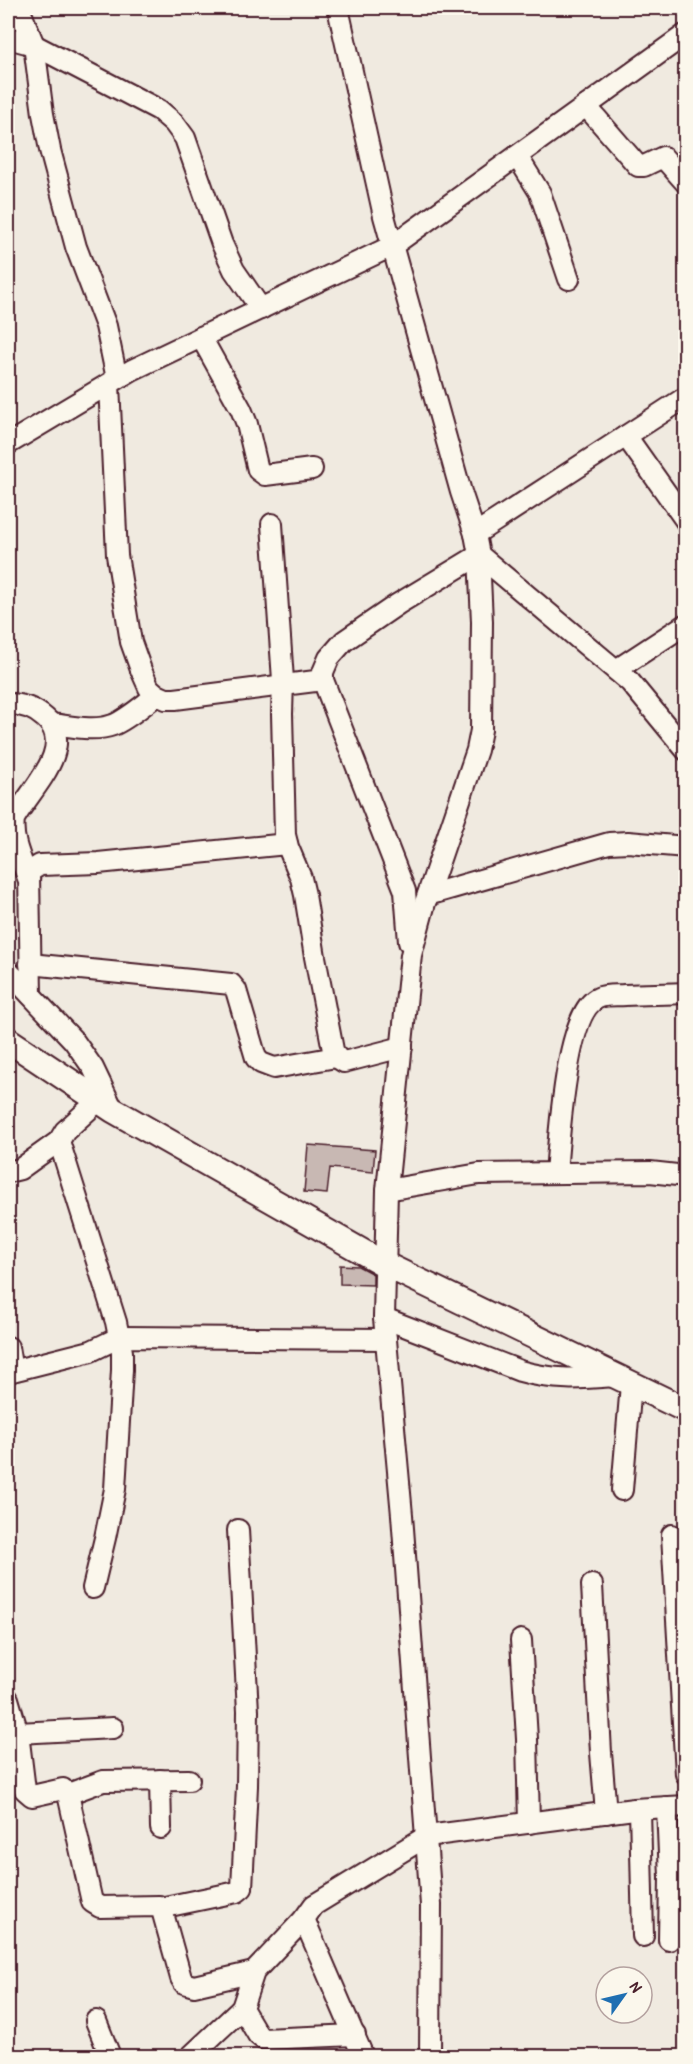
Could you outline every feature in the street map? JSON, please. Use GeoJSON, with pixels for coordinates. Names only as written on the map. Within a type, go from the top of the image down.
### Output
{"type":"FeatureCollection","features":[{"type":"Feature","properties":{"kind":"main road"},"geometry":{"type":"LineString","coordinates":[[8,1040],[106,1105],[384,1264],[686,1410]]}},
{"type":"Feature","properties":{"kind":"street"},"geometry":{"type":"LineString","coordinates":[[19,8],[34,45],[50,150],[76,247],[106,326],[113,381],[117,555],[131,642],[149,688],[166,699],[175,699],[323,680]]}},
{"type":"Feature","properties":{"kind":"street"},"geometry":{"type":"LineString","coordinates":[[338,8],[392,246],[461,492],[475,534],[479,555],[482,622],[481,730],[477,750],[428,895],[411,955],[391,1132],[384,1264],[384,1318],[427,1836],[431,1905],[430,2056]]}},
{"type":"Feature","properties":{"kind":"street"},"geometry":{"type":"LineString","coordinates":[[8,444],[113,381],[392,246],[686,33]]}},
{"type":"Feature","properties":{"kind":"street"},"geometry":{"type":"LineString","coordinates":[[8,38],[34,45],[159,110],[174,123],[185,138],[222,244],[234,270],[261,309]]}},
{"type":"Feature","properties":{"kind":"street"},"geometry":{"type":"LineString","coordinates":[[586,106],[639,166],[663,157],[686,183]]}},
{"type":"Feature","properties":{"kind":"street"},"geometry":{"type":"LineString","coordinates":[[517,156],[540,193],[569,279]]}},
{"type":"Feature","properties":{"kind":"street"},"geometry":{"type":"LineString","coordinates":[[201,337],[242,409],[258,470],[265,476],[312,469]]}},
{"type":"Feature","properties":{"kind":"street"},"geometry":{"type":"LineString","coordinates":[[475,534],[686,397]]}},
{"type":"Feature","properties":{"kind":"street"},"geometry":{"type":"LineString","coordinates":[[626,436],[686,521]]}},
{"type":"Feature","properties":{"kind":"street"},"geometry":{"type":"LineString","coordinates":[[272,524],[283,685],[285,835],[306,895],[315,957],[336,1056],[344,1062],[402,1047]]}},
{"type":"Feature","properties":{"kind":"street"},"geometry":{"type":"LineString","coordinates":[[479,555],[630,682],[686,750]]}},
{"type":"Feature","properties":{"kind":"street"},"geometry":{"type":"LineString","coordinates":[[411,955],[405,891],[323,680],[323,672],[330,658],[344,641],[398,604],[479,555]]}},
{"type":"Feature","properties":{"kind":"street"},"geometry":{"type":"LineString","coordinates":[[616,670],[686,624]]}},
{"type":"Feature","properties":{"kind":"street"},"geometry":{"type":"LineString","coordinates":[[51,724],[106,727],[115,724],[157,695]]}},
{"type":"Feature","properties":{"kind":"street"},"geometry":{"type":"LineString","coordinates":[[8,704],[27,706],[37,711],[51,724],[56,734],[57,749],[50,766],[18,811],[13,828],[15,842],[29,881]]}},
{"type":"Feature","properties":{"kind":"street"},"geometry":{"type":"LineString","coordinates":[[428,895],[609,843],[628,842],[686,847]]}},
{"type":"Feature","properties":{"kind":"street"},"geometry":{"type":"LineString","coordinates":[[31,995],[29,874],[40,865],[98,863],[287,844]]}},
{"type":"Feature","properties":{"kind":"street"},"geometry":{"type":"LineString","coordinates":[[30,964],[226,982],[236,990],[256,1058],[261,1063],[274,1068],[336,1056]]}},
{"type":"Feature","properties":{"kind":"street"},"geometry":{"type":"LineString","coordinates":[[8,971],[74,1041],[93,1068],[106,1105],[65,1131],[59,1141],[20,1169],[8,1172]]}},
{"type":"Feature","properties":{"kind":"street"},"geometry":{"type":"LineString","coordinates":[[556,1173],[568,1064],[583,1014],[588,1005],[600,996],[686,993]]}},
{"type":"Feature","properties":{"kind":"street"},"geometry":{"type":"LineString","coordinates":[[59,1141],[120,1337],[122,1370],[115,1489],[93,1588]]}},
{"type":"Feature","properties":{"kind":"street"},"geometry":{"type":"LineString","coordinates":[[387,1190],[479,1174],[650,1172],[686,1176]]}},
{"type":"Feature","properties":{"kind":"street"},"geometry":{"type":"LineString","coordinates":[[384,1318],[520,1371],[542,1377],[567,1380],[623,1380],[622,1490]]}},
{"type":"Feature","properties":{"kind":"street"},"geometry":{"type":"LineString","coordinates":[[8,1347],[10,1371],[91,1351],[120,1337],[386,1339]]}},
{"type":"Feature","properties":{"kind":"street"},"geometry":{"type":"LineString","coordinates":[[113,1728],[11,1716],[25,1790],[32,1796],[63,1790],[68,1794],[92,1902],[100,1907],[155,1905],[160,1908],[237,1892],[242,1888],[248,1711],[238,1530]]}},
{"type":"Feature","properties":{"kind":"street"},"geometry":{"type":"LineString","coordinates":[[672,1535],[686,1774]]}},
{"type":"Feature","properties":{"kind":"street"},"geometry":{"type":"LineString","coordinates":[[592,1585],[606,1813]]}},
{"type":"Feature","properties":{"kind":"street"},"geometry":{"type":"LineString","coordinates":[[521,1640],[529,1823]]}},
{"type":"Feature","properties":{"kind":"street"},"geometry":{"type":"LineString","coordinates":[[160,1780],[161,1828]]}},
{"type":"Feature","properties":{"kind":"street"},"geometry":{"type":"LineString","coordinates":[[68,1794],[102,1781],[189,1780]]}},
{"type":"Feature","properties":{"kind":"street"},"geometry":{"type":"LineString","coordinates":[[191,2056],[242,2007],[254,1972],[304,1919],[314,1905],[427,1836],[676,1806],[670,1877],[669,1940]]}},
{"type":"Feature","properties":{"kind":"street"},"geometry":{"type":"LineString","coordinates":[[640,1809],[643,1936]]}},
{"type":"Feature","properties":{"kind":"street"},"geometry":{"type":"LineString","coordinates":[[160,1908],[184,1983],[194,1986],[254,1972]]}},
{"type":"Feature","properties":{"kind":"street"},"geometry":{"type":"LineString","coordinates":[[304,1919],[363,2056]]}},
{"type":"Feature","properties":{"kind":"street"},"geometry":{"type":"LineString","coordinates":[[242,2007],[258,2035],[263,2039],[355,2035]]}},
{"type":"Feature","properties":{"kind":"street"},"geometry":{"type":"LineString","coordinates":[[96,2021],[110,2056]]}},
{"type":"Feature","properties":{"kind":"building"},"geometry":{"type":"Polygon","coordinates":[[[308,1145],[375,1150],[373,1172],[330,1168],[327,1194],[304,1192],[308,1145]]]}},
{"type":"Feature","properties":{"kind":"building"},"geometry":{"type":"Polygon","coordinates":[[[340,1265],[358,1266],[373,1274],[373,1285],[340,1284],[340,1265]]]}}]}
